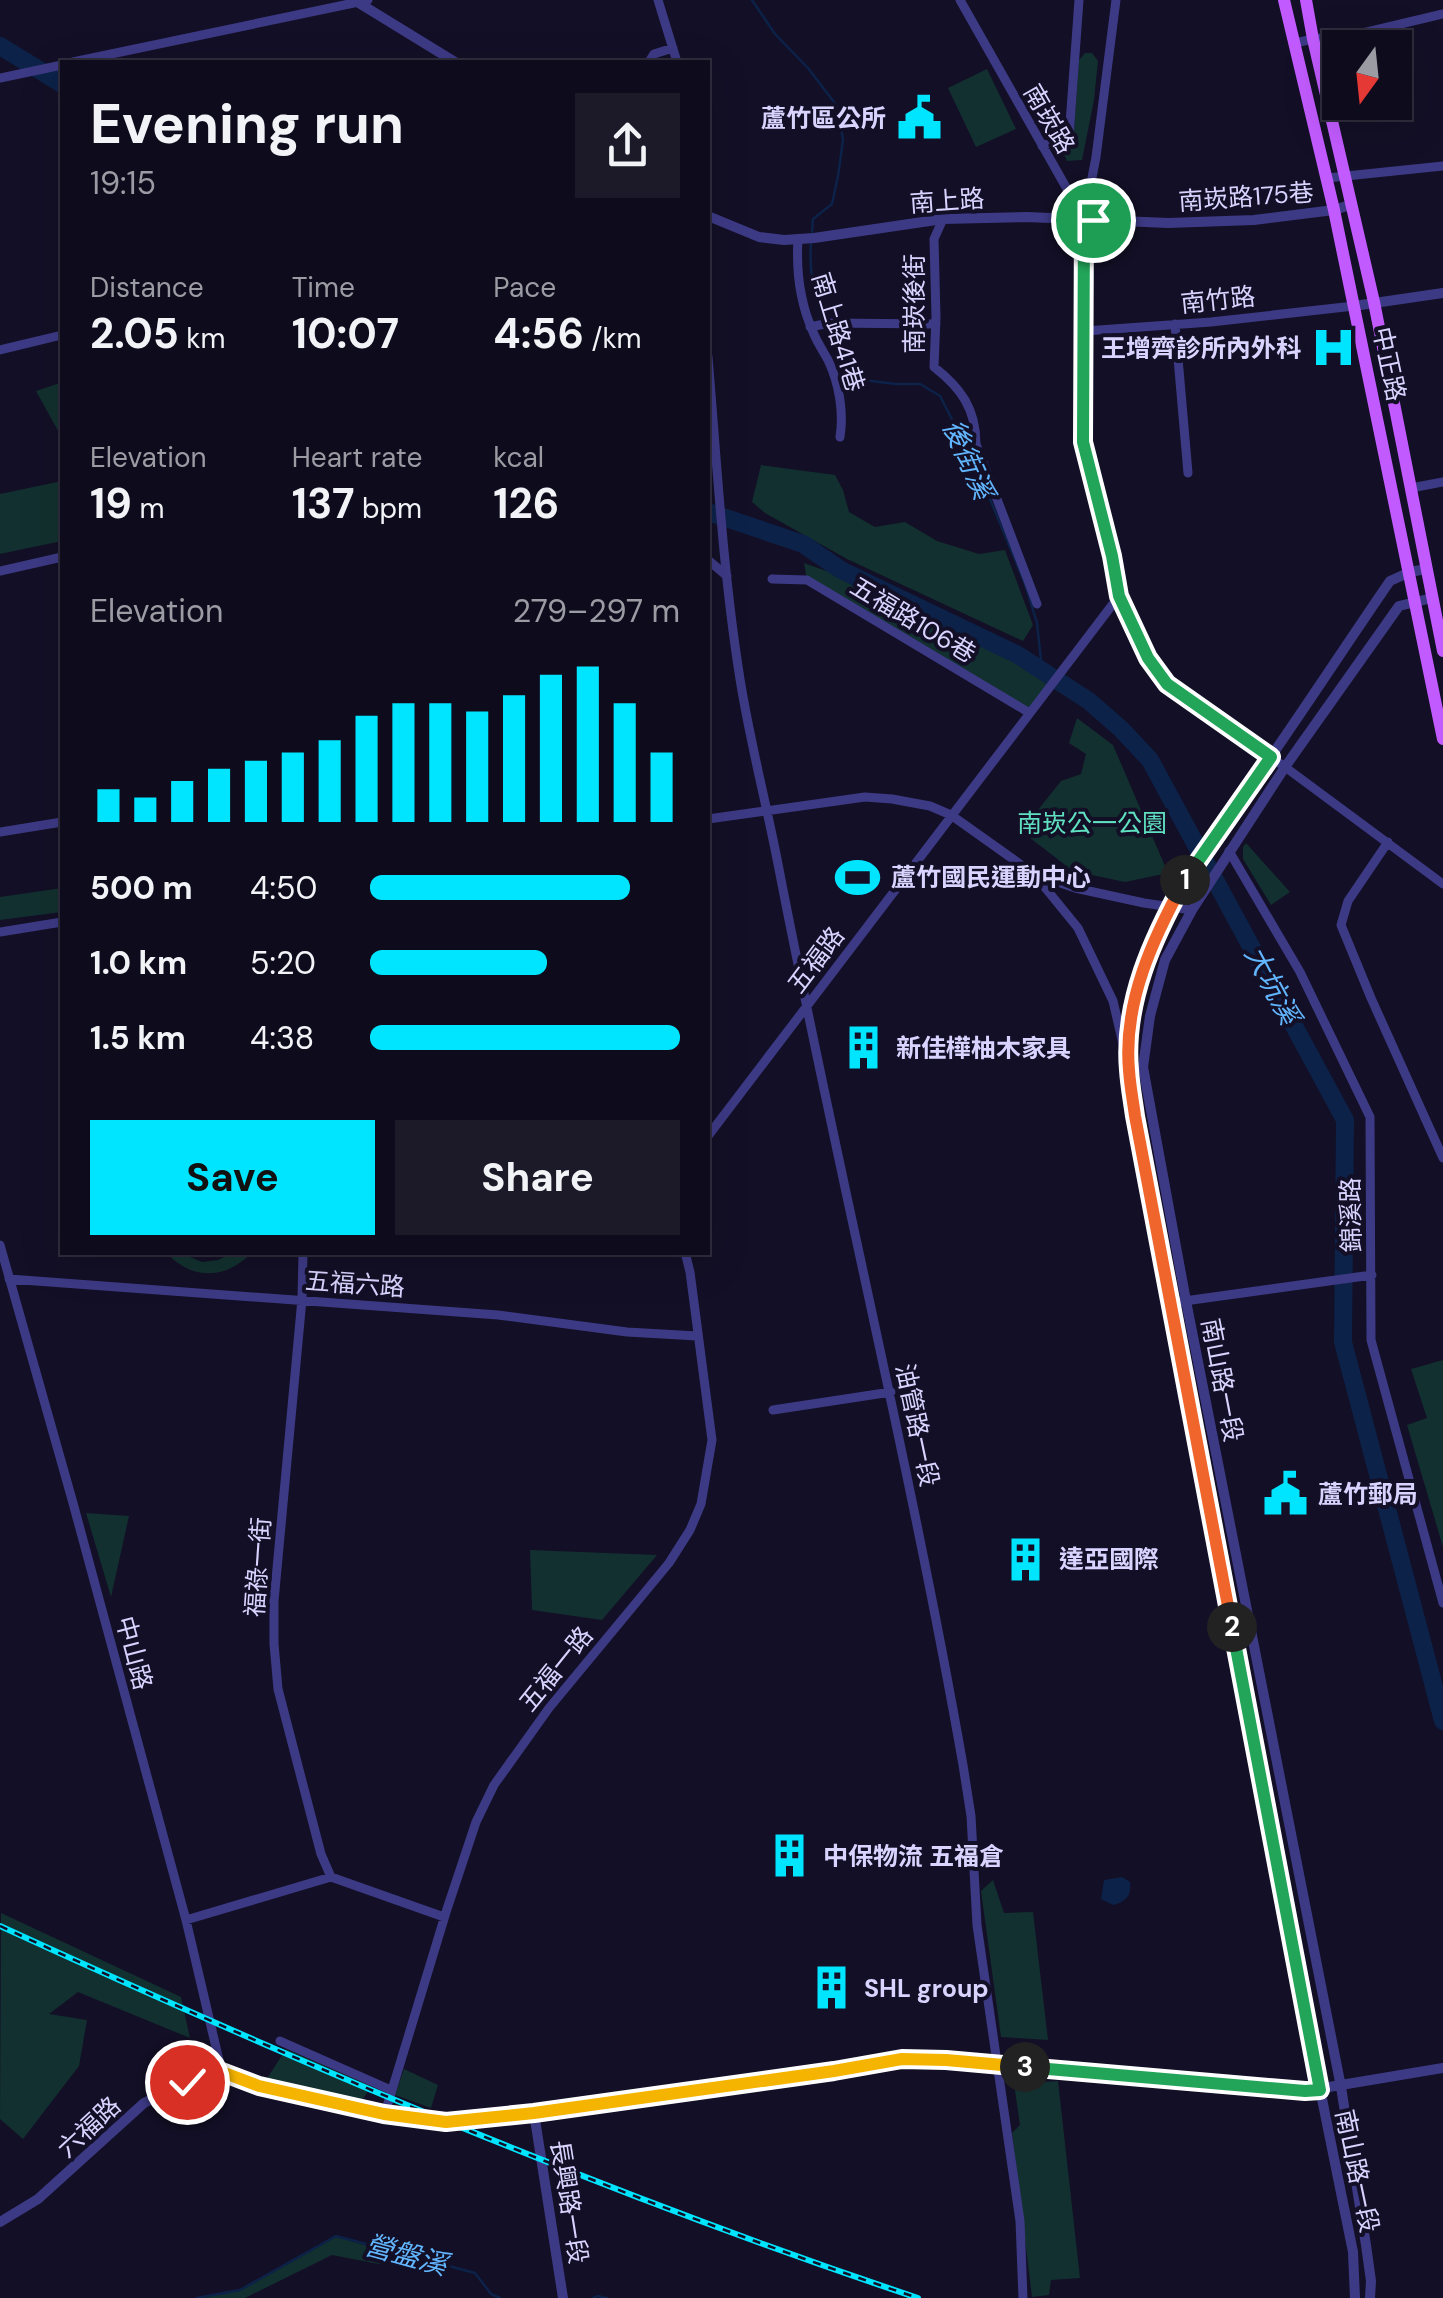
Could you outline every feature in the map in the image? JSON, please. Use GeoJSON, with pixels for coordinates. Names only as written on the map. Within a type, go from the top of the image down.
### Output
{"type":"FeatureCollection","features":[{"type":"Feature","properties":{"kind":"main road","name":"中正路"},"geometry":{"type":"LineString","coordinates":[[1284,0],[1334,210],[1443,738]]}},
{"type":"Feature","properties":{"kind":"main road","name":"中正路"},"geometry":{"type":"LineString","coordinates":[[1306,0],[1374,302],[1426,570],[1437,597],[1443,650]]}},
{"type":"Feature","properties":{"kind":"street"},"geometry":{"type":"LineString","coordinates":[[658,0],[676,60]]}},
{"type":"Feature","properties":{"kind":"street","name":"南崁路"},"geometry":{"type":"LineString","coordinates":[[960,0],[1084,219],[1083,442],[1119,596],[1148,658],[1167,684],[1443,884]]}},
{"type":"Feature","properties":{"kind":"street"},"geometry":{"type":"LineString","coordinates":[[1042,146],[1069,137],[1072,126],[1079,0]]}},
{"type":"Feature","properties":{"kind":"street"},"geometry":{"type":"LineString","coordinates":[[1084,219],[1116,0]]}},
{"type":"Feature","properties":{"kind":"street"},"geometry":{"type":"LineString","coordinates":[[87,60],[360,1],[452,60]]}},
{"type":"Feature","properties":{"kind":"street"},"geometry":{"type":"LineString","coordinates":[[1295,43],[1367,32],[1443,14]]}},
{"type":"Feature","properties":{"kind":"street"},"geometry":{"type":"LineString","coordinates":[[650,60],[654,54],[673,48]]}},
{"type":"Feature","properties":{"kind":"street"},"geometry":{"type":"LineString","coordinates":[[0,78],[60,65]]}},
{"type":"Feature","properties":{"kind":"street"},"geometry":{"type":"LineString","coordinates":[[1327,178],[1443,166]]}},
{"type":"Feature","properties":{"kind":"street","name":"南崁路175巷"},"geometry":{"type":"LineString","coordinates":[[1084,219],[1168,223],[1254,220],[1350,205]]}},
{"type":"Feature","properties":{"kind":"street","name":"南上路"},"geometry":{"type":"LineString","coordinates":[[710,217],[759,237],[806,239],[943,219],[1084,219]]}},
{"type":"Feature","properties":{"kind":"street","name":"南崁後街"},"geometry":{"type":"LineString","coordinates":[[943,219],[934,238],[934,367],[963,393],[976,426],[976,444],[1037,604]]}},
{"type":"Feature","properties":{"kind":"street","name":"南上路41巷"},"geometry":{"type":"LineString","coordinates":[[806,239],[798,282],[838,388],[840,437]]}},
{"type":"Feature","properties":{"kind":"street"},"geometry":{"type":"LineString","coordinates":[[1354,306],[1443,293]]}},
{"type":"Feature","properties":{"kind":"street","name":"南竹路"},"geometry":{"type":"LineString","coordinates":[[1085,331],[1354,306]]}},
{"type":"Feature","properties":{"kind":"street"},"geometry":{"type":"LineString","coordinates":[[812,327],[829,323],[936,324]]}},
{"type":"Feature","properties":{"kind":"street"},"geometry":{"type":"LineString","coordinates":[[1174,324],[1188,473]]}},
{"type":"Feature","properties":{"kind":"street"},"geometry":{"type":"LineString","coordinates":[[0,350],[60,335]]}},
{"type":"Feature","properties":{"kind":"street","name":"油管路一段"},"geometry":{"type":"LineString","coordinates":[[710,380],[726,571],[745,709],[890,1392],[972,1816],[977,1925],[1020,2221],[1024,2298]]}},
{"type":"Feature","properties":{"kind":"street"},"geometry":{"type":"LineString","coordinates":[[1411,488],[1443,482]]}},
{"type":"Feature","properties":{"kind":"street"},"geometry":{"type":"LineString","coordinates":[[0,571],[60,556]]}},
{"type":"Feature","properties":{"kind":"street"},"geometry":{"type":"LineString","coordinates":[[710,561],[726,571]]}},
{"type":"Feature","properties":{"kind":"street"},"geometry":{"type":"LineString","coordinates":[[1271,757],[1390,581],[1426,570]]}},
{"type":"Feature","properties":{"kind":"street","name":"五福路106巷"},"geometry":{"type":"LineString","coordinates":[[772,580],[807,580],[1028,712]]}},
{"type":"Feature","properties":{"kind":"street","name":"五福路"},"geometry":{"type":"LineString","coordinates":[[710,1133],[1119,596]]}},
{"type":"Feature","properties":{"kind":"street"},"geometry":{"type":"LineString","coordinates":[[1226,856],[1399,606],[1437,597]]}},
{"type":"Feature","properties":{"kind":"street","name":"南山路一段"},"geometry":{"type":"LineString","coordinates":[[1271,757],[1184,881],[1153,943],[1137,986],[1128,1068],[1353,2252],[1355,2298]]}},
{"type":"Feature","properties":{"kind":"street"},"geometry":{"type":"LineString","coordinates":[[710,820],[866,797],[930,806],[951,816],[1034,874],[1078,928],[1113,1001],[1128,1068]]}},
{"type":"Feature","properties":{"kind":"street"},"geometry":{"type":"LineString","coordinates":[[0,832],[60,822]]}},
{"type":"Feature","properties":{"kind":"street"},"geometry":{"type":"LineString","coordinates":[[1388,842],[1348,901],[1341,924],[1443,1158]]}},
{"type":"Feature","properties":{"kind":"street","name":"南山路一段"},"geometry":{"type":"LineString","coordinates":[[1226,856],[1165,960],[1150,1016],[1143,1067],[1340,2086],[1366,2246],[1370,2298]]}},
{"type":"Feature","properties":{"kind":"street","name":"錦溪路"},"geometry":{"type":"LineString","coordinates":[[1226,856],[1300,972],[1370,1117],[1371,1340],[1443,1604]]}},
{"type":"Feature","properties":{"kind":"street"},"geometry":{"type":"LineString","coordinates":[[1034,874],[1144,904],[1192,910]]}},
{"type":"Feature","properties":{"kind":"street"},"geometry":{"type":"LineString","coordinates":[[0,932],[60,922]]}},
{"type":"Feature","properties":{"kind":"street","name":"中山路"},"geometry":{"type":"LineString","coordinates":[[0,1246],[186,1920],[222,2072]]}},
{"type":"Feature","properties":{"kind":"street","name":"福祿一街"},"geometry":{"type":"LineString","coordinates":[[303,1255],[274,1644],[278,1688],[321,1854],[331,1877]]}},
{"type":"Feature","properties":{"kind":"street","name":"五福一路"},"geometry":{"type":"LineString","coordinates":[[384,2114],[444,1917],[476,1822],[494,1785],[524,1740],[670,1563],[701,1504],[712,1440],[685,1255]]}},
{"type":"Feature","properties":{"kind":"street"},"geometry":{"type":"LineString","coordinates":[[1170,1303],[1372,1275]]}},
{"type":"Feature","properties":{"kind":"street","name":"五福六路"},"geometry":{"type":"LineString","coordinates":[[9,1279],[498,1314],[627,1332],[697,1336]]}},
{"type":"Feature","properties":{"kind":"street"},"geometry":{"type":"LineString","coordinates":[[772,1410],[890,1392]]}},
{"type":"Feature","properties":{"kind":"street"},"geometry":{"type":"LineString","coordinates":[[1215,1539],[1232,1536]]}},
{"type":"Feature","properties":{"kind":"street"},"geometry":{"type":"LineString","coordinates":[[186,1920],[331,1877],[444,1917]]}},
{"type":"Feature","properties":{"kind":"street"},"geometry":{"type":"LineString","coordinates":[[280,2041],[391,2090]]}},
{"type":"Feature","properties":{"kind":"street"},"geometry":{"type":"LineString","coordinates":[[222,2072],[259,2086],[384,2114],[446,2122],[534,2113],[902,2059],[1305,2091],[1443,2068]]}},
{"type":"Feature","properties":{"kind":"street","name":"六福路"},"geometry":{"type":"LineString","coordinates":[[0,2222],[38,2199],[144,2103],[187,2082],[222,2072]]}},
{"type":"Feature","properties":{"kind":"street","name":"長興路一段"},"geometry":{"type":"LineString","coordinates":[[534,2113],[563,2298]]}},
{"type":"Feature","properties":{"kind":"green space"},"geometry":{"type":"Polygon","coordinates":[[[1085,53],[1092,53],[1098,61],[1094,100],[1082,160],[1067,161],[1060,146],[1073,143],[1079,60],[1085,53]]]}},
{"type":"Feature","properties":{"kind":"green space"},"geometry":{"type":"Polygon","coordinates":[[[987,69],[1016,129],[976,147],[948,88],[987,69]]]}},
{"type":"Feature","properties":{"kind":"green space"},"geometry":{"type":"Polygon","coordinates":[[[60,383],[60,434],[36,391],[60,383]]]}},
{"type":"Feature","properties":{"kind":"green space"},"geometry":{"type":"Polygon","coordinates":[[[761,465],[835,475],[849,512],[875,527],[905,522],[937,541],[979,554],[1005,550],[1033,625],[1023,641],[847,559],[765,513],[752,502],[761,465]]]}},
{"type":"Feature","properties":{"kind":"green space"},"geometry":{"type":"Polygon","coordinates":[[[60,481],[60,541],[0,554],[0,494],[60,481]]]}},
{"type":"Feature","properties":{"kind":"green space"},"geometry":{"type":"Polygon","coordinates":[[[804,563],[902,598],[1002,655],[1023,660],[1055,679],[1028,712],[807,580],[804,563]]]}},
{"type":"Feature","properties":{"kind":"green space","name":"南崁公一公園"},"geometry":{"type":"Polygon","coordinates":[[[1077,718],[1113,745],[1168,873],[1125,882],[1073,871],[1021,831],[1061,781],[1081,774],[1086,754],[1069,743],[1077,718]]]}},
{"type":"Feature","properties":{"kind":"green space"},"geometry":{"type":"Polygon","coordinates":[[[1246,843],[1290,892],[1271,905],[1243,859],[1246,843]]]}},
{"type":"Feature","properties":{"kind":"green space"},"geometry":{"type":"Polygon","coordinates":[[[60,888],[60,912],[0,920],[0,897],[60,888]]]}},
{"type":"Feature","properties":{"kind":"green space"},"geometry":{"type":"Polygon","coordinates":[[[169,1255],[186,1255],[202,1262],[249,1255],[220,1272],[198,1272],[169,1255]]]}},
{"type":"Feature","properties":{"kind":"green space"},"geometry":{"type":"Polygon","coordinates":[[[1443,1360],[1443,1547],[1407,1425],[1427,1418],[1411,1369],[1443,1360]]]}},
{"type":"Feature","properties":{"kind":"green space"},"geometry":{"type":"Polygon","coordinates":[[[86,1513],[129,1516],[111,1597],[86,1513]]]}},
{"type":"Feature","properties":{"kind":"green space"},"geometry":{"type":"Polygon","coordinates":[[[530,1550],[657,1555],[602,1620],[532,1610],[530,1550]]]}},
{"type":"Feature","properties":{"kind":"green space"},"geometry":{"type":"Polygon","coordinates":[[[993,1880],[1004,1913],[1033,1912],[1048,2040],[1001,2037],[981,1891],[993,1880]]]}},
{"type":"Feature","properties":{"kind":"green space"},"geometry":{"type":"Polygon","coordinates":[[[1,1913],[181,1997],[190,2038],[78,1992],[49,2014],[87,2020],[79,2066],[23,2139],[0,2119],[1,1913]]]}},
{"type":"Feature","properties":{"kind":"green space"},"geometry":{"type":"Polygon","coordinates":[[[286,2049],[371,2086],[360,2104],[266,2080],[286,2049]]]}},
{"type":"Feature","properties":{"kind":"green space"},"geometry":{"type":"Polygon","coordinates":[[[404,2069],[438,2085],[431,2108],[395,2095],[404,2069]]]}},
{"type":"Feature","properties":{"kind":"green space"},"geometry":{"type":"Polygon","coordinates":[[[1058,2081],[1080,2278],[1051,2280],[1049,2295],[1032,2297],[1012,2133],[1020,2125],[1014,2084],[1058,2081]]]}},
{"type":"Feature","properties":{"kind":"green space"},"geometry":{"type":"Polygon","coordinates":[[[336,2237],[379,2249],[384,2265],[332,2255],[245,2298],[201,2298],[240,2291],[336,2237]]]}},
{"type":"Feature","properties":{"kind":"water"},"geometry":{"type":"Polygon","coordinates":[[[1122,1877],[1130,1882],[1127,1897],[1113,1905],[1101,1899],[1104,1880],[1122,1877]]]}},
{"type":"Feature","properties":{"kind":"waterway","name":"後街溪"},"geometry":{"type":"LineString","coordinates":[[752,0],[775,34],[837,106],[843,140],[838,176],[832,204],[813,219],[812,233]]}},
{"type":"Feature","properties":{"kind":"waterway","name":"大坑溪"},"geometry":{"type":"LineString","coordinates":[[0,46],[60,83]]}},
{"type":"Feature","properties":{"kind":"waterway","name":"後街溪"},"geometry":{"type":"LineString","coordinates":[[811,241],[812,281],[822,321]]}},
{"type":"Feature","properties":{"kind":"waterway","name":"後街溪"},"geometry":{"type":"LineString","coordinates":[[825,328],[844,364],[863,380],[920,384],[940,396],[978,470],[1025,584],[1037,623],[1042,670]]}},
{"type":"Feature","properties":{"kind":"waterway","name":"大坑溪"},"geometry":{"type":"LineString","coordinates":[[710,513],[803,544],[841,570],[1018,655],[1089,701],[1150,760],[1345,1120],[1343,1342],[1443,1721]]}},
{"type":"Feature","properties":{"kind":"waterway","name":"營盤溪"},"geometry":{"type":"LineString","coordinates":[[197,2298],[240,2290],[336,2236],[475,2273],[491,2294],[500,2298]]}},
{"type":"Feature","properties":{"kind":"waterway","name":"營盤溪"},"geometry":{"type":"LineString","coordinates":[[593,2298],[607,2298]]}},
{"type":"Feature","properties":{"kind":"railway"},"geometry":{"type":"LineString","coordinates":[[0,1926],[226,2028],[569,2171],[918,2298]]}},
{"type":"Feature","properties":{"kind":"place","name":"蘆竹區公所"},"geometry":{"type":"Point","coordinates":[919,118]}},
{"type":"Feature","properties":{"kind":"place","name":"王增齊診所內外科"},"geometry":{"type":"Point","coordinates":[1334,348]}},
{"type":"Feature","properties":{"kind":"place","name":"蘆竹國民運動中心"},"geometry":{"type":"Point","coordinates":[858,877]}},
{"type":"Feature","properties":{"kind":"place","name":"新佳樺柚木家具"},"geometry":{"type":"Point","coordinates":[863,1048]}},
{"type":"Feature","properties":{"kind":"place","name":"蘆竹郵局"},"geometry":{"type":"Point","coordinates":[1285,1494]}},
{"type":"Feature","properties":{"kind":"place","name":"達亞國際"},"geometry":{"type":"Point","coordinates":[1026,1559]}},
{"type":"Feature","properties":{"kind":"place","name":"中保物流 五福倉"},"geometry":{"type":"Point","coordinates":[790,1856]}},
{"type":"Feature","properties":{"kind":"place","name":"SHL group"},"geometry":{"type":"Point","coordinates":[831,1988]}},
{"type":"Feature","properties":{"kind":"route"},"geometry":{"type":"LineString","coordinates":[[187,2082],[222,2072],[259,2086],[384,2114],[446,2122],[534,2113],[902,2059],[1320,2090],[1128,1068],[1137,986],[1153,943],[1184,881],[1271,757],[1167,684],[1148,658],[1119,596],[1083,442],[1084,219],[1093,220]]}}]}
